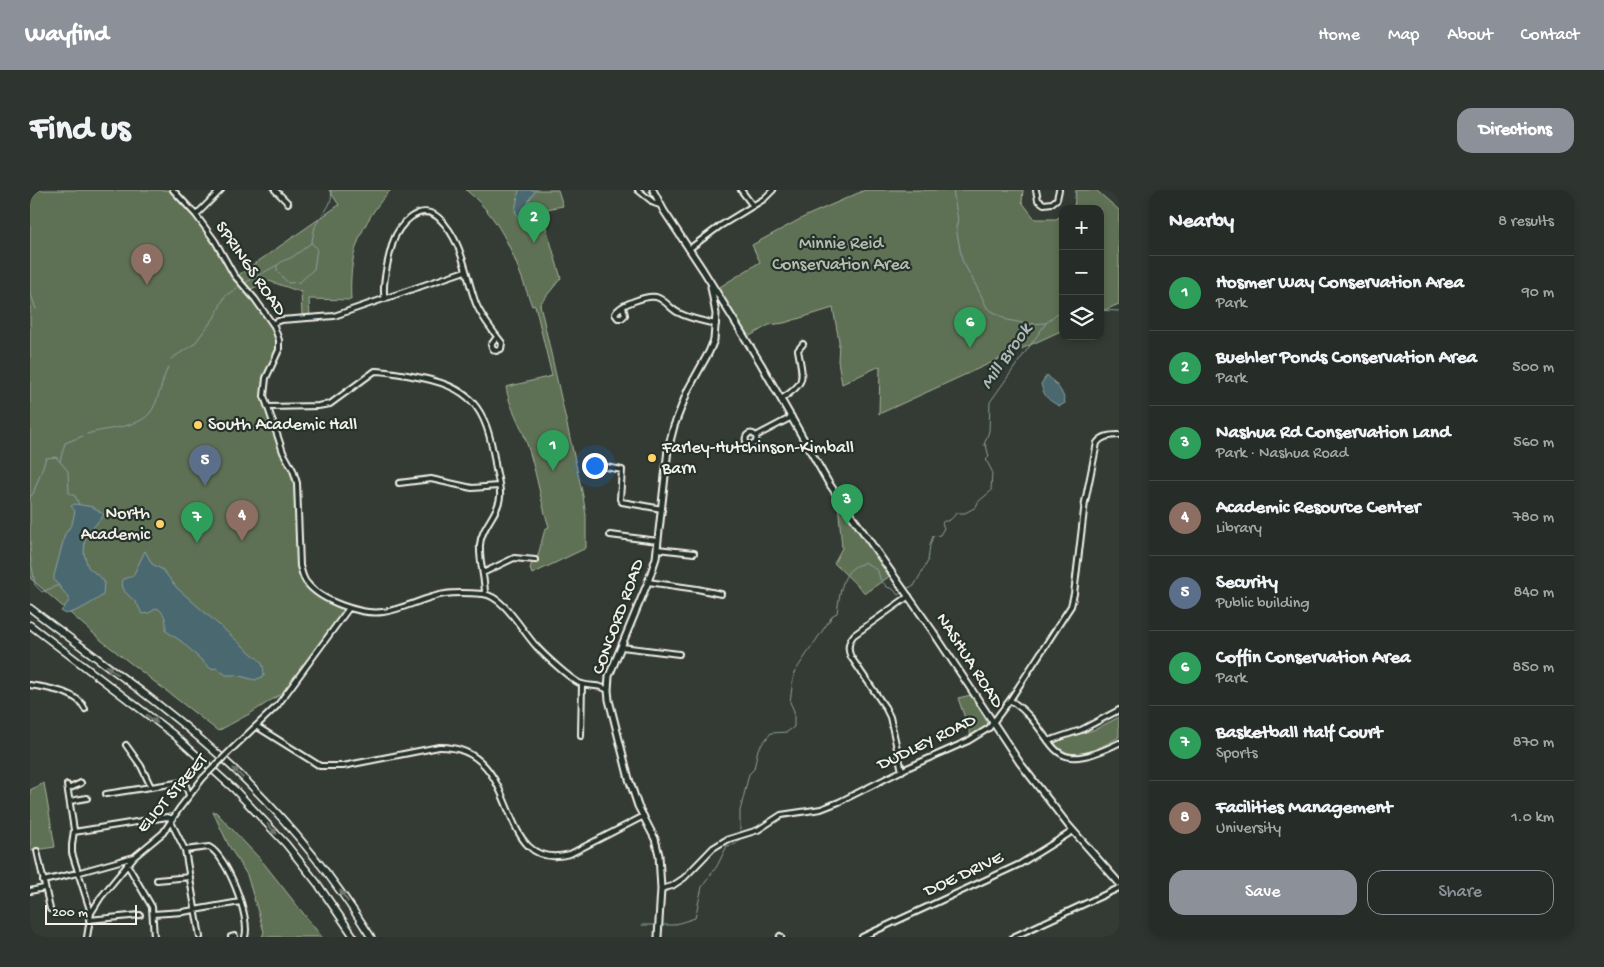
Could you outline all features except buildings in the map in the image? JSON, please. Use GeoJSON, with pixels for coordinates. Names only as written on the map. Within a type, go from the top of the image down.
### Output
{"type":"FeatureCollection","features":[{"type":"Feature","properties":{"kind":"highway"},"geometry":{"type":"LineString","coordinates":[[30,608],[152,700],[195,734],[232,767],[305,845],[371,937]]}},
{"type":"Feature","properties":{"kind":"highway"},"geometry":{"type":"LineString","coordinates":[[30,626],[173,734],[235,790],[286,844],[317,883],[354,937]]}},
{"type":"Feature","properties":{"kind":"main road","name":"NASHUA ROAD"},"geometry":{"type":"LineString","coordinates":[[653,190],[792,416],[828,482],[960,670],[1025,770],[1073,831],[1119,883]]}},
{"type":"Feature","properties":{"kind":"main road","name":"CONCORD ROAD"},"geometry":{"type":"LineString","coordinates":[[658,937],[661,864],[657,847],[638,806],[630,779],[608,690],[609,676],[656,558],[668,449],[674,426],[688,390],[711,348],[715,336],[716,314],[711,283]]}},
{"type":"Feature","properties":{"kind":"main road"},"geometry":{"type":"LineString","coordinates":[[716,314],[728,310]]}},
{"type":"Feature","properties":{"kind":"street","name":"SPRINGS ROAD"},"geometry":{"type":"LineString","coordinates":[[173,190],[196,215],[215,241],[234,275],[255,299],[272,323],[279,340],[279,350],[267,373],[264,396],[283,452],[293,470],[297,483],[300,566],[309,586],[333,602],[349,608],[382,612],[445,594],[485,594]]}},
{"type":"Feature","properties":{"kind":"street"},"geometry":{"type":"LineString","coordinates":[[196,215],[222,190]]}},
{"type":"Feature","properties":{"kind":"street"},"geometry":{"type":"LineString","coordinates":[[275,190],[288,203]]}},
{"type":"Feature","properties":{"kind":"street"},"geometry":{"type":"LineString","coordinates":[[638,190],[654,203],[660,204]]}},
{"type":"Feature","properties":{"kind":"street"},"geometry":{"type":"LineString","coordinates":[[740,190],[753,206]]}},
{"type":"Feature","properties":{"kind":"street"},"geometry":{"type":"LineString","coordinates":[[689,249],[720,226],[768,196],[773,190]]}},
{"type":"Feature","properties":{"kind":"street"},"geometry":{"type":"LineString","coordinates":[[1036,190],[1038,200],[1044,204],[1052,204],[1057,199],[1059,190]]}},
{"type":"Feature","properties":{"kind":"street"},"geometry":{"type":"LineString","coordinates":[[385,299],[384,285],[393,242],[409,218],[419,213],[433,214],[460,248],[465,271],[476,303],[497,337]]}},
{"type":"Feature","properties":{"kind":"street"},"geometry":{"type":"LineString","coordinates":[[272,323],[280,320],[334,316],[465,271]]}},
{"type":"Feature","properties":{"kind":"street"},"geometry":{"type":"LineString","coordinates":[[623,307],[645,297],[656,297],[663,300],[678,313],[716,324]]}},
{"type":"Feature","properties":{"kind":"street"},"geometry":{"type":"LineString","coordinates":[[798,351],[803,344]]}},
{"type":"Feature","properties":{"kind":"street"},"geometry":{"type":"LineString","coordinates":[[781,398],[795,390],[801,380],[802,374],[798,351],[792,346]]}},
{"type":"Feature","properties":{"kind":"street"},"geometry":{"type":"LineString","coordinates":[[268,407],[330,404],[375,371],[426,379],[450,386],[472,402],[486,422],[500,497],[481,539],[480,554],[485,594],[498,600],[540,651],[575,681],[582,684],[602,686],[608,690]]}},
{"type":"Feature","properties":{"kind":"street"},"geometry":{"type":"LineString","coordinates":[[756,436],[792,416]]}},
{"type":"Feature","properties":{"kind":"street","name":"DUDLEY ROAD"},"geometry":{"type":"LineString","coordinates":[[661,889],[672,886],[684,878],[713,848],[726,840],[756,831],[781,815],[830,806],[972,738],[994,724],[1070,606],[1074,594],[1085,502],[1097,443],[1100,439],[1119,434]]}},
{"type":"Feature","properties":{"kind":"street"},"geometry":{"type":"LineString","coordinates":[[606,467],[622,470],[621,501],[662,509]]}},
{"type":"Feature","properties":{"kind":"street"},"geometry":{"type":"LineString","coordinates":[[399,483],[431,479],[472,488],[498,486]]}},
{"type":"Feature","properties":{"kind":"street"},"geometry":{"type":"LineString","coordinates":[[610,535],[658,541]]}},
{"type":"Feature","properties":{"kind":"street"},"geometry":{"type":"LineString","coordinates":[[657,549],[694,553]]}},
{"type":"Feature","properties":{"kind":"street"},"geometry":{"type":"LineString","coordinates":[[483,573],[514,558],[535,560]]}},
{"type":"Feature","properties":{"kind":"street"},"geometry":{"type":"LineString","coordinates":[[648,582],[721,594]]}},
{"type":"Feature","properties":{"kind":"street"},"geometry":{"type":"LineString","coordinates":[[902,771],[890,718],[885,707],[848,650],[849,641],[854,635],[909,596]]}},
{"type":"Feature","properties":{"kind":"street","name":"ELIOT STREET"},"geometry":{"type":"LineString","coordinates":[[87,937],[91,913],[100,897],[127,864],[158,838],[203,778],[277,706],[349,608]]}},
{"type":"Feature","properties":{"kind":"street"},"geometry":{"type":"LineString","coordinates":[[622,647],[679,654]]}},
{"type":"Feature","properties":{"kind":"street"},"geometry":{"type":"LineString","coordinates":[[581,736],[582,684]]}},
{"type":"Feature","properties":{"kind":"street"},"geometry":{"type":"LineString","coordinates":[[30,685],[70,696],[80,702],[84,709]]}},
{"type":"Feature","properties":{"kind":"street"},"geometry":{"type":"LineString","coordinates":[[1010,700],[1027,712],[1060,754],[1074,758],[1095,754],[1119,743]]}},
{"type":"Feature","properties":{"kind":"street"},"geometry":{"type":"LineString","coordinates":[[1048,740],[1085,728],[1119,710]]}},
{"type":"Feature","properties":{"kind":"street"},"geometry":{"type":"LineString","coordinates":[[256,726],[320,766],[343,766],[440,747],[468,752],[490,771],[498,785],[513,822],[524,841],[534,850],[548,856],[570,854],[644,816]]}},
{"type":"Feature","properties":{"kind":"street"},"geometry":{"type":"LineString","coordinates":[[126,745],[141,766],[151,787]]}},
{"type":"Feature","properties":{"kind":"street"},"geometry":{"type":"LineString","coordinates":[[106,794],[183,782],[189,795]]}},
{"type":"Feature","properties":{"kind":"street"},"geometry":{"type":"LineString","coordinates":[[81,783],[68,787],[74,832],[72,850],[91,913]]}},
{"type":"Feature","properties":{"kind":"street"},"geometry":{"type":"LineString","coordinates":[[70,801],[86,798]]}},
{"type":"Feature","properties":{"kind":"street"},"geometry":{"type":"LineString","coordinates":[[74,832],[167,817],[172,820],[185,850],[200,937]]}},
{"type":"Feature","properties":{"kind":"street","name":"DOE DRIVE"},"geometry":{"type":"LineString","coordinates":[[862,937],[1025,862],[1073,831]]}},
{"type":"Feature","properties":{"kind":"street"},"geometry":{"type":"LineString","coordinates":[[185,850],[210,848],[237,888],[246,924],[245,937]]}},
{"type":"Feature","properties":{"kind":"street"},"geometry":{"type":"LineString","coordinates":[[37,851],[50,909]]}},
{"type":"Feature","properties":{"kind":"street"},"geometry":{"type":"LineString","coordinates":[[43,881],[134,857]]}},
{"type":"Feature","properties":{"kind":"street"},"geometry":{"type":"LineString","coordinates":[[127,864],[147,896],[153,914],[154,937]]}},
{"type":"Feature","properties":{"kind":"street"},"geometry":{"type":"LineString","coordinates":[[157,880],[190,877]]}},
{"type":"Feature","properties":{"kind":"street"},"geometry":{"type":"LineString","coordinates":[[30,891],[44,888]]}},
{"type":"Feature","properties":{"kind":"street"},"geometry":{"type":"LineString","coordinates":[[1013,937],[1119,888]]}},
{"type":"Feature","properties":{"kind":"street"},"geometry":{"type":"LineString","coordinates":[[153,914],[195,910],[240,902]]}},
{"type":"Feature","properties":{"kind":"street"},"geometry":{"type":"LineString","coordinates":[[89,920],[140,915]]}},
{"type":"Feature","properties":{"kind":"green space"},"geometry":{"type":"Polygon","coordinates":[[[30,190],[173,190],[196,215],[215,241],[234,275],[265,312],[279,340],[279,350],[267,373],[264,396],[283,452],[296,476],[300,566],[306,582],[333,602],[349,608],[287,690],[218,731],[102,641],[30,578],[30,190]]]}},
{"type":"Feature","properties":{"kind":"green space"},"geometry":{"type":"Polygon","coordinates":[[[329,190],[391,190],[372,214],[358,242],[352,271],[351,300],[309,299],[310,316],[302,316],[301,292],[269,281],[249,290],[237,276],[339,205],[329,190]]]}},
{"type":"Feature","properties":{"kind":"green space"},"geometry":{"type":"Polygon","coordinates":[[[466,190],[558,190],[563,206],[541,210],[561,278],[540,304],[583,496],[586,516],[586,548],[532,574],[530,569],[532,562],[536,563],[545,529],[549,527],[524,434],[506,387],[552,376],[535,305],[532,306],[514,258],[500,229],[479,202],[466,190]]]}},
{"type":"Feature","properties":{"kind":"green space","name":"Minnie Reid Conservation Area"},"geometry":{"type":"Polygon","coordinates":[[[865,190],[1023,190],[1022,202],[1035,219],[1059,217],[1059,332],[879,414],[880,366],[842,384],[838,361],[839,341],[833,308],[784,323],[769,325],[748,337],[718,288],[760,262],[752,245],[806,216],[865,190]]]}},
{"type":"Feature","properties":{"kind":"green space"},"geometry":{"type":"Polygon","coordinates":[[[1076,190],[1096,190],[1119,210],[1119,304],[1104,310],[1104,205],[1074,205],[1076,190]]]}},
{"type":"Feature","properties":{"kind":"green space"},"geometry":{"type":"Polygon","coordinates":[[[838,502],[890,576],[865,593],[834,563],[842,548],[838,502]]]}},
{"type":"Feature","properties":{"kind":"green space"},"geometry":{"type":"Polygon","coordinates":[[[971,695],[989,725],[971,736],[958,698],[971,695]]]}},
{"type":"Feature","properties":{"kind":"green space"},"geometry":{"type":"Polygon","coordinates":[[[1119,717],[1119,737],[1096,749],[1076,754],[1068,753],[1055,744],[1058,741],[1096,729],[1119,717]]]}},
{"type":"Feature","properties":{"kind":"green space"},"geometry":{"type":"Polygon","coordinates":[[[44,783],[55,847],[30,851],[30,790],[44,783]]]}},
{"type":"Feature","properties":{"kind":"green space"},"geometry":{"type":"Polygon","coordinates":[[[213,812],[216,812],[262,861],[322,937],[262,937],[264,932],[247,875],[229,846],[213,812]]]}},
{"type":"Feature","properties":{"kind":"water"},"geometry":{"type":"Polygon","coordinates":[[[519,190],[536,190],[528,202],[526,216],[519,218],[515,211],[519,190]]]}},
{"type":"Feature","properties":{"kind":"water"},"geometry":{"type":"Polygon","coordinates":[[[1047,375],[1063,395],[1065,403],[1060,406],[1045,395],[1041,384],[1047,375]]]}},
{"type":"Feature","properties":{"kind":"water"},"geometry":{"type":"Polygon","coordinates":[[[75,504],[93,507],[104,515],[88,533],[85,539],[84,554],[88,567],[104,581],[103,595],[76,611],[66,614],[61,611],[69,601],[69,598],[54,580],[54,576],[65,534],[72,524],[75,511],[71,506],[75,504]]]}},
{"type":"Feature","properties":{"kind":"water"},"geometry":{"type":"Polygon","coordinates":[[[145,551],[152,564],[163,570],[177,588],[260,660],[263,665],[264,676],[255,680],[236,675],[226,675],[216,668],[211,669],[181,641],[166,631],[165,618],[160,610],[157,608],[149,613],[142,614],[137,604],[124,590],[122,583],[123,579],[133,576],[145,551]]]}},
{"type":"Feature","properties":{"kind":"waterway"},"geometry":{"type":"LineString","coordinates":[[245,283],[294,256],[311,243],[318,220],[330,202],[331,190]]}},
{"type":"Feature","properties":{"kind":"waterway"},"geometry":{"type":"LineString","coordinates":[[953,190],[958,221],[956,227],[962,260],[987,308],[1007,320],[1028,324],[1046,323]]}},
{"type":"Feature","properties":{"kind":"waterway"},"geometry":{"type":"LineString","coordinates":[[277,266],[277,271],[288,283],[300,282],[314,269],[317,248],[311,243]]}},
{"type":"Feature","properties":{"kind":"waterway"},"geometry":{"type":"LineString","coordinates":[[171,359],[194,344],[214,318],[225,296],[237,288]]}},
{"type":"Feature","properties":{"kind":"waterway"},"geometry":{"type":"LineString","coordinates":[[30,292],[36,309]]}},
{"type":"Feature","properties":{"kind":"waterway","name":"Mill Brook"},"geometry":{"type":"LineString","coordinates":[[1104,310],[1119,311]]}},
{"type":"Feature","properties":{"kind":"waterway","name":"Mill Brook"},"geometry":{"type":"LineString","coordinates":[[907,588],[914,586],[928,561],[933,536],[940,535],[944,528],[942,523],[951,519],[956,513],[965,513],[976,507],[978,502],[991,491],[992,471],[986,460],[989,457],[986,445],[984,445],[989,431],[990,402],[1046,323],[1059,314]]}},
{"type":"Feature","properties":{"kind":"waterway"},"geometry":{"type":"LineString","coordinates":[[87,434],[129,425],[144,419],[155,405],[168,367]]}},
{"type":"Feature","properties":{"kind":"waterway"},"geometry":{"type":"LineString","coordinates":[[60,461],[65,443],[83,436]]}},
{"type":"Feature","properties":{"kind":"waterway"},"geometry":{"type":"LineString","coordinates":[[30,497],[33,494],[46,458],[56,457],[68,471],[69,493],[75,496],[79,504]]}},
{"type":"Feature","properties":{"kind":"waterway"},"geometry":{"type":"LineString","coordinates":[[30,554],[35,585],[42,592],[59,585]]}},
{"type":"Feature","properties":{"kind":"waterway","name":"Mill Brook"},"geometry":{"type":"LineString","coordinates":[[740,830],[740,811],[749,774],[754,769],[758,749],[771,733],[787,732],[794,727],[794,711],[790,702],[794,673],[833,615],[837,613],[841,588],[846,576],[854,567],[865,562],[878,571],[880,579],[887,587],[893,589],[898,595],[901,593]]}},
{"type":"Feature","properties":{"kind":"waterway","name":"Mill Brook"},"geometry":{"type":"LineString","coordinates":[[662,925],[673,925],[695,918],[702,887],[717,866],[727,846],[736,844],[739,840]]}},
{"type":"Feature","properties":{"kind":"waterway","name":"Mill Brook"},"geometry":{"type":"LineString","coordinates":[[642,925],[654,925]]}},
{"type":"Feature","properties":{"kind":"place","name":"Buehler Ponds Conservation Area"},"geometry":{"type":"Point","coordinates":[534,243]}},
{"type":"Feature","properties":{"kind":"place","name":"Facilities Management"},"geometry":{"type":"Point","coordinates":[147,285]}},
{"type":"Feature","properties":{"kind":"place","name":"Coffin Conservation Area"},"geometry":{"type":"Point","coordinates":[970,348]}},
{"type":"Feature","properties":{"kind":"place","name":"South Academic Hall"},"geometry":{"type":"Point","coordinates":[198,425]}},
{"type":"Feature","properties":{"kind":"place","name":"Farley-Hutchinson-Kimball Barn"},"geometry":{"type":"Point","coordinates":[652,458]}},
{"type":"Feature","properties":{"kind":"place","name":"Hosmer Way Conservation Area"},"geometry":{"type":"Point","coordinates":[553,471]}},
{"type":"Feature","properties":{"kind":"place","name":"Security"},"geometry":{"type":"Point","coordinates":[205,486]}},
{"type":"Feature","properties":{"kind":"place","name":"North Academic"},"geometry":{"type":"Point","coordinates":[160,524]}},
{"type":"Feature","properties":{"kind":"place","name":"Nashua Rd Conservation Land"},"geometry":{"type":"Point","coordinates":[847,525]}},
{"type":"Feature","properties":{"kind":"place","name":"Academic Resource Center"},"geometry":{"type":"Point","coordinates":[242,541]}},
{"type":"Feature","properties":{"kind":"place","name":"Basketball Half Court"},"geometry":{"type":"Point","coordinates":[197,543]}}]}
